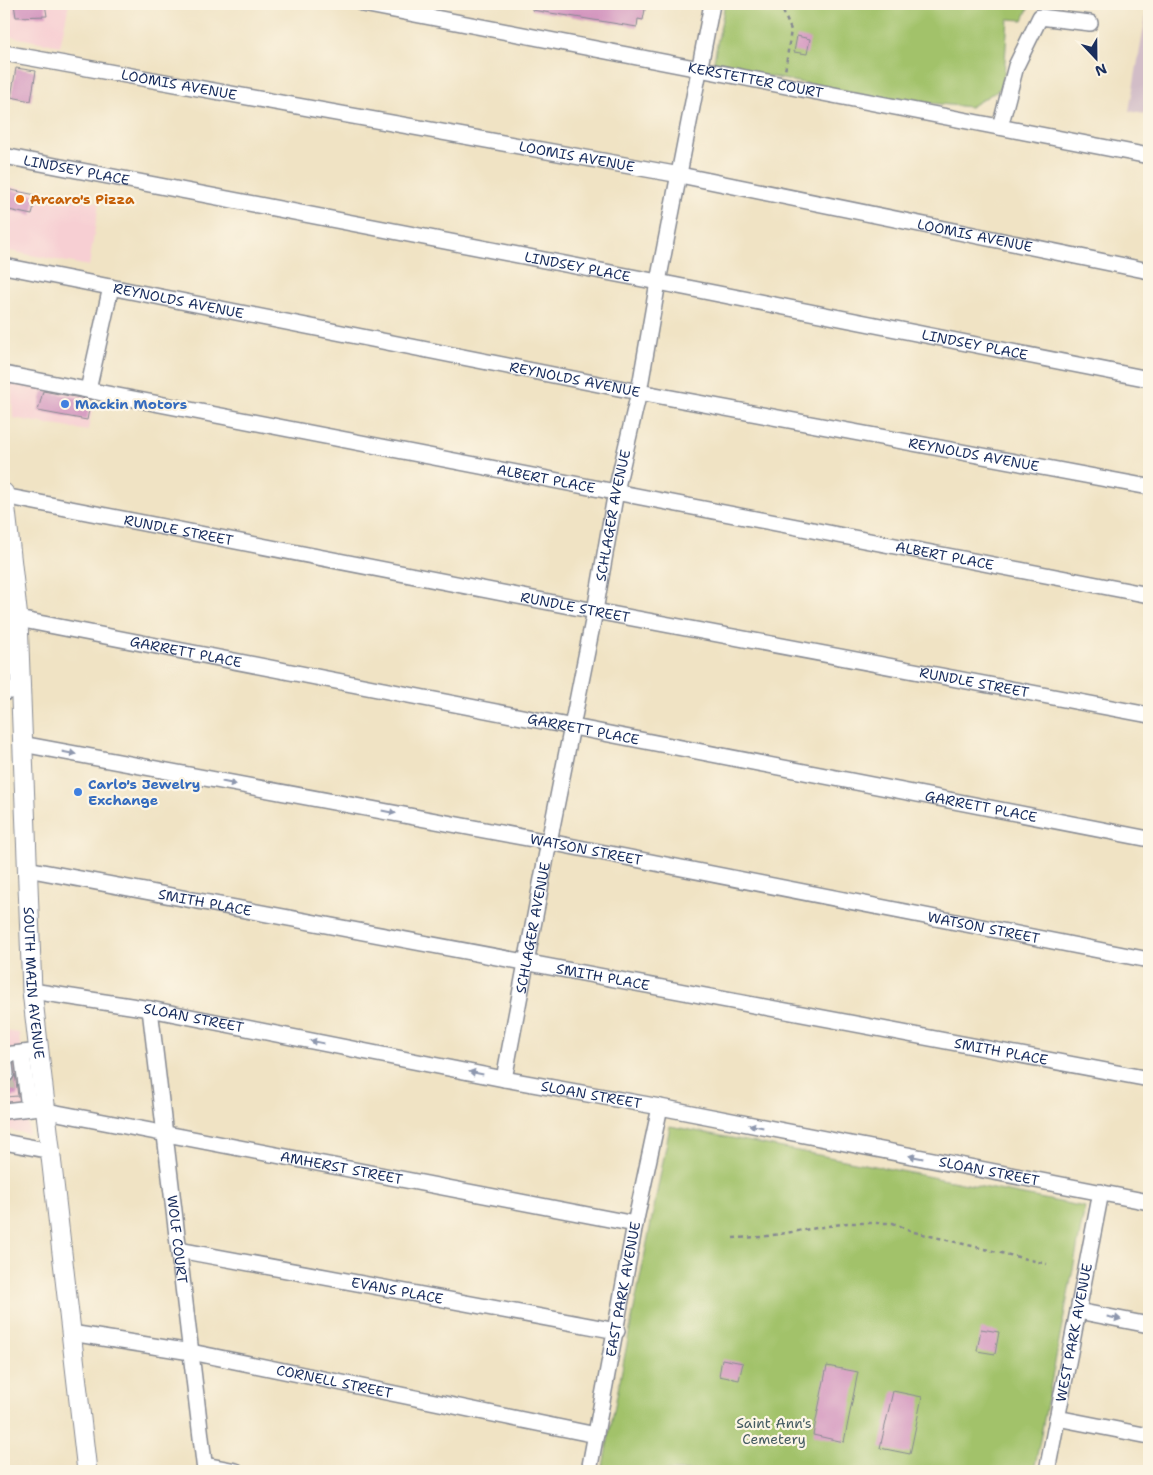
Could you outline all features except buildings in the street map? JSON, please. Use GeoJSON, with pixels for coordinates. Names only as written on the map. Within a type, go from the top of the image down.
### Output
{"type":"FeatureCollection","features":[{"type":"Feature","properties":{"kind":"main road","name":"SOUTH MAIN AVENUE"},"geometry":{"type":"LineString","coordinates":[[4,495],[18,619],[11,690],[22,744],[32,990],[31,1052],[51,1151],[86,1471]]}},
{"type":"Feature","properties":{"kind":"street","name":"KERSTETTER COURT"},"geometry":{"type":"LineString","coordinates":[[363,4],[1149,156]]}},
{"type":"Feature","properties":{"kind":"street","name":"SCHLAGER AVENUE"},"geometry":{"type":"LineString","coordinates":[[504,1079],[573,727],[616,491],[639,392],[658,282],[712,4]]}},
{"type":"Feature","properties":{"kind":"street"},"geometry":{"type":"LineString","coordinates":[[1000,127],[1016,66],[1040,17],[1090,23]]}},
{"type":"Feature","properties":{"kind":"street","name":"LOOMIS AVENUE"},"geometry":{"type":"LineString","coordinates":[[4,53],[680,175],[1149,271]]}},
{"type":"Feature","properties":{"kind":"street","name":"LINDSEY PLACE"},"geometry":{"type":"LineString","coordinates":[[4,156],[1149,379]]}},
{"type":"Feature","properties":{"kind":"street","name":"REYNOLDS AVENUE"},"geometry":{"type":"LineString","coordinates":[[4,266],[639,392],[1149,487]]}},
{"type":"Feature","properties":{"kind":"street"},"geometry":{"type":"LineString","coordinates":[[88,390],[111,287]]}},
{"type":"Feature","properties":{"kind":"street","name":"ALBERT PLACE"},"geometry":{"type":"LineString","coordinates":[[4,374],[1149,595]]}},
{"type":"Feature","properties":{"kind":"street","name":"RUNDLE STREET"},"geometry":{"type":"LineString","coordinates":[[4,495],[595,611],[1149,715]]}},
{"type":"Feature","properties":{"kind":"street","name":"GARRETT PLACE"},"geometry":{"type":"LineString","coordinates":[[18,619],[1149,840]]}},
{"type":"Feature","properties":{"kind":"street","name":"WATSON STREET"},"geometry":{"type":"LineString","coordinates":[[22,744],[549,842],[1149,960]]}},
{"type":"Feature","properties":{"kind":"street","name":"SMITH PLACE"},"geometry":{"type":"LineString","coordinates":[[27,869],[1149,1079]]}},
{"type":"Feature","properties":{"kind":"street","name":"SLOAN STREET"},"geometry":{"type":"LineString","coordinates":[[32,990],[150,1009],[504,1079],[660,1107],[1149,1202]]}},
{"type":"Feature","properties":{"kind":"street","name":"WOLF COURT"},"geometry":{"type":"LineString","coordinates":[[150,1009],[205,1468]]}},
{"type":"Feature","properties":{"kind":"street"},"geometry":{"type":"LineString","coordinates":[[6,1074],[4,1054],[31,1052]]}},
{"type":"Feature","properties":{"kind":"street","name":"AMHERST STREET"},"geometry":{"type":"LineString","coordinates":[[7,1106],[41,1108],[635,1224]]}},
{"type":"Feature","properties":{"kind":"street","name":"EAST PARK AVENUE"},"geometry":{"type":"LineString","coordinates":[[589,1471],[635,1224],[660,1107]]}},
{"type":"Feature","properties":{"kind":"street"},"geometry":{"type":"LineString","coordinates":[[4,1142],[51,1151]]}},
{"type":"Feature","properties":{"kind":"street","name":"WEST PARK AVENUE"},"geometry":{"type":"LineString","coordinates":[[1047,1471],[1101,1192]]}},
{"type":"Feature","properties":{"kind":"street","name":"EVANS PLACE"},"geometry":{"type":"LineString","coordinates":[[179,1250],[616,1331]]}},
{"type":"Feature","properties":{"kind":"street"},"geometry":{"type":"LineString","coordinates":[[1078,1311],[1149,1324]]}},
{"type":"Feature","properties":{"kind":"street","name":"CORNELL STREET"},"geometry":{"type":"LineString","coordinates":[[71,1333],[191,1352],[596,1435]]}},
{"type":"Feature","properties":{"kind":"street"},"geometry":{"type":"LineString","coordinates":[[1057,1418],[1149,1436]]}},
{"type":"Feature","properties":{"kind":"street"},"geometry":{"type":"LineString","coordinates":[[205,1468],[236,1471]]}},
{"type":"Feature","properties":{"kind":"path"},"geometry":{"type":"LineString","coordinates":[[780,4],[791,30],[784,85]]}},
{"type":"Feature","properties":{"kind":"path"},"geometry":{"type":"LineString","coordinates":[[733,1238],[761,1237],[847,1223],[893,1223],[914,1232],[1047,1264]]}},
{"type":"Feature","properties":{"kind":"shaded area"},"geometry":{"type":"Polygon","coordinates":[[[4,4],[69,4],[60,46],[4,35],[4,4]]]}},
{"type":"Feature","properties":{"kind":"shaded area"},"geometry":{"type":"Polygon","coordinates":[[[1149,4],[1149,115],[1129,111],[1149,4]]]}},
{"type":"Feature","properties":{"kind":"shaded area"},"geometry":{"type":"Polygon","coordinates":[[[4,185],[99,203],[89,266],[4,250],[4,185]]]}},
{"type":"Feature","properties":{"kind":"shaded area"},"geometry":{"type":"Polygon","coordinates":[[[11,380],[95,395],[88,431],[13,418],[11,380]]]}},
{"type":"Feature","properties":{"kind":"shaded area"},"geometry":{"type":"Polygon","coordinates":[[[4,1031],[19,1033],[29,1134],[4,1129],[4,1031]]]}},
{"type":"Feature","properties":{"kind":"green space"},"geometry":{"type":"Polygon","coordinates":[[[725,4],[1030,4],[1023,20],[1008,19],[1004,75],[1000,89],[970,107],[877,98],[713,65],[725,4]]]}},
{"type":"Feature","properties":{"kind":"green space","name":"Saint Ann's Cemetery"},"geometry":{"type":"Polygon","coordinates":[[[670,1126],[1085,1207],[1034,1471],[602,1471],[670,1126]]]}},
{"type":"Feature","properties":{"kind":"tunnel"},"geometry":{"type":"LineString","coordinates":[[6,1074],[8,1097]]}},
{"type":"Feature","properties":{"kind":"place","name":"Arcaro's Pizza"},"geometry":{"type":"Point","coordinates":[20,199]}},
{"type":"Feature","properties":{"kind":"place","name":"Mackin Motors"},"geometry":{"type":"Point","coordinates":[65,404]}},
{"type":"Feature","properties":{"kind":"place","name":"Carlo's Jewelry Exchange"},"geometry":{"type":"Point","coordinates":[78,792]}}]}
